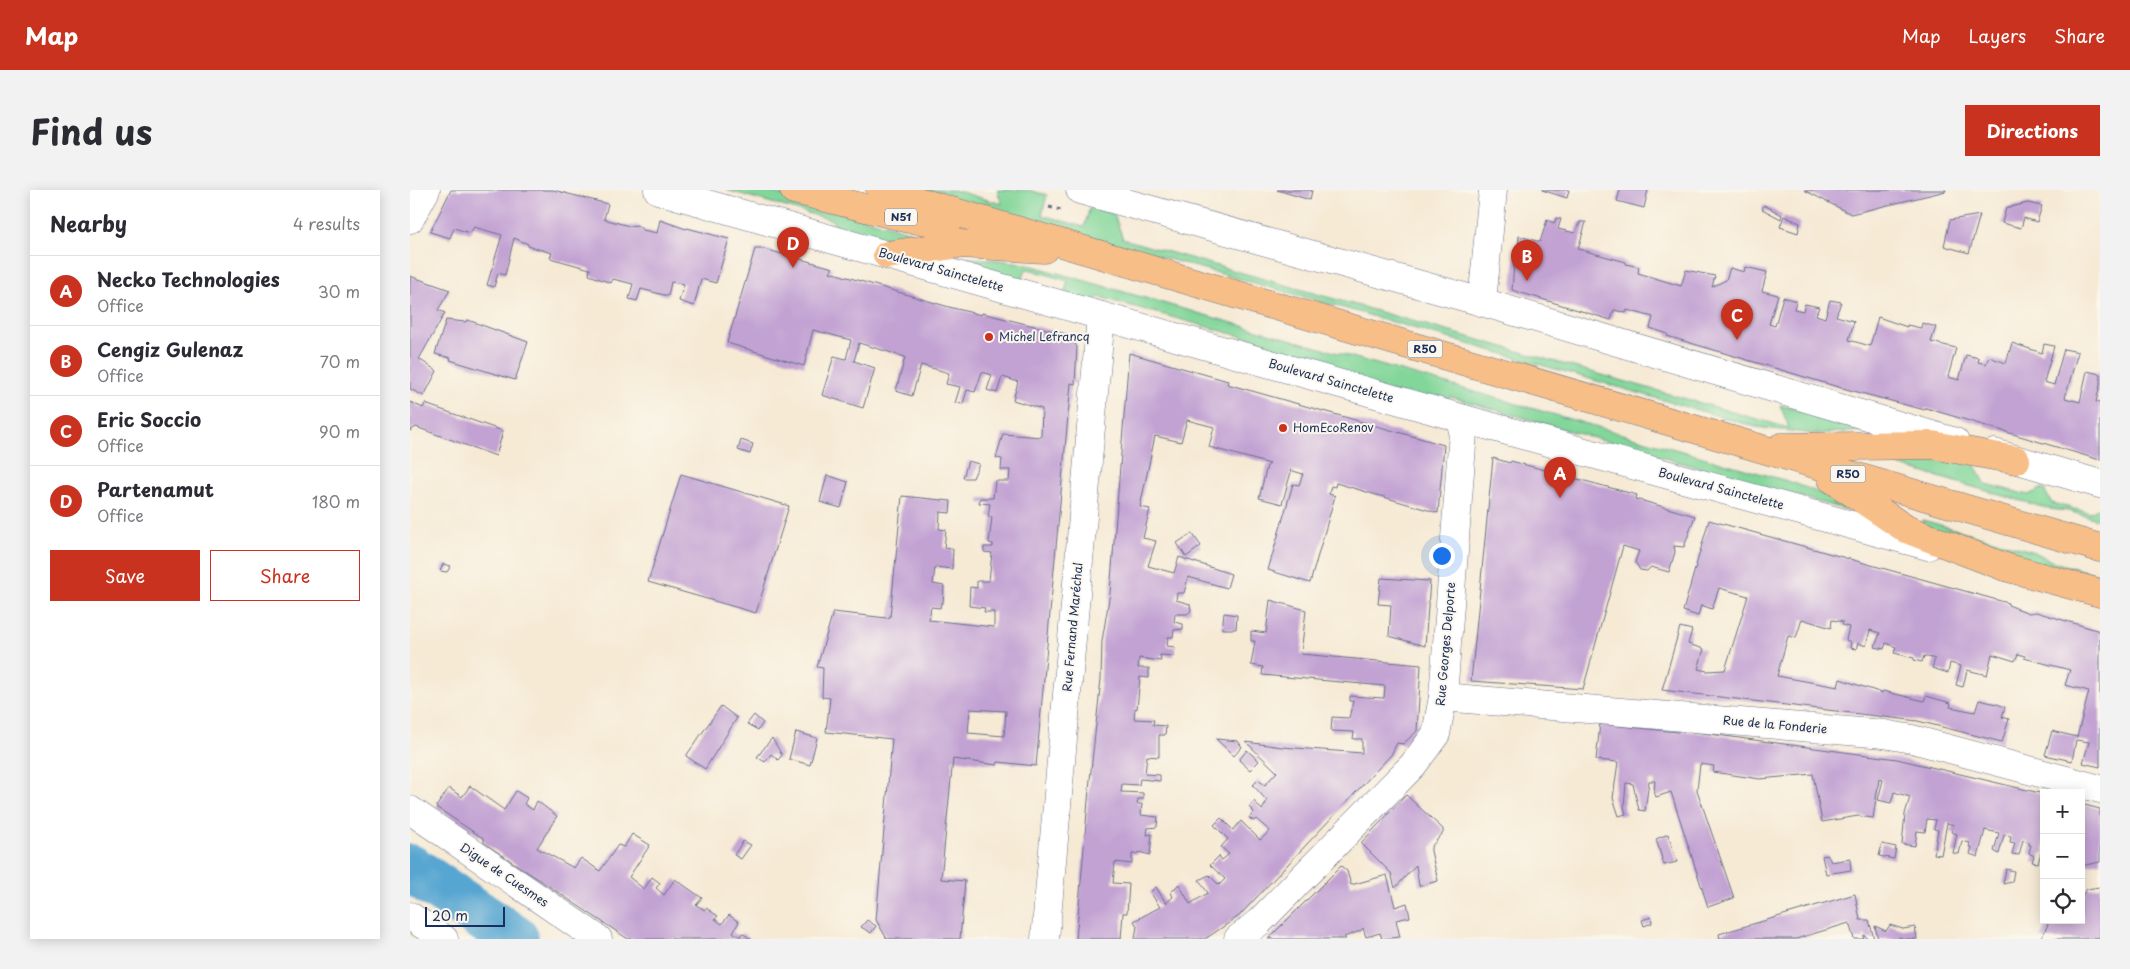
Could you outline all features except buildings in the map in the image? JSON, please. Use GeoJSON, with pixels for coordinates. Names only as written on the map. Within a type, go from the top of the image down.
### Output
{"type":"FeatureCollection","features":[{"type":"Feature","properties":{"kind":"main road","name":"N51"},"geometry":{"type":"LineString","coordinates":[[794,190],[909,219],[1011,228]]}},
{"type":"Feature","properties":{"kind":"main road","name":"R50"},"geometry":{"type":"LineString","coordinates":[[880,190],[2100,548]]}},
{"type":"Feature","properties":{"kind":"main road"},"geometry":{"type":"LineString","coordinates":[[887,255],[960,244],[1093,252]]}},
{"type":"Feature","properties":{"kind":"main road"},"geometry":{"type":"LineString","coordinates":[[1757,448],[1932,445],[2016,460]]}},
{"type":"Feature","properties":{"kind":"main road"},"geometry":{"type":"LineString","coordinates":[[1757,448],[1839,482],[1906,529],[2004,567],[2100,593]]}},
{"type":"Feature","properties":{"kind":"street"},"geometry":{"type":"LineString","coordinates":[[410,219],[426,190]]}},
{"type":"Feature","properties":{"kind":"street","name":"Boulevard Sainctelette"},"geometry":{"type":"LineString","coordinates":[[658,190],[1464,419],[2004,567]]}},
{"type":"Feature","properties":{"kind":"street"},"geometry":{"type":"LineString","coordinates":[[1080,190],[1113,195],[2100,484]]}},
{"type":"Feature","properties":{"kind":"street"},"geometry":{"type":"LineString","coordinates":[[1482,302],[1493,190]]}},
{"type":"Feature","properties":{"kind":"street","name":"Rue Fernand Maréchal"},"geometry":{"type":"LineString","coordinates":[[1045,939],[1101,316]]}},
{"type":"Feature","properties":{"kind":"street","name":"Rue Georges Delporte"},"geometry":{"type":"LineString","coordinates":[[1238,939],[1258,922],[1413,765],[1436,734],[1443,697],[1464,419]]}},
{"type":"Feature","properties":{"kind":"street","name":"Rue de la Fonderie"},"geometry":{"type":"LineString","coordinates":[[1443,697],[1884,734],[1912,739],[2100,789]]}},
{"type":"Feature","properties":{"kind":"street","name":"Digue de Cuesmes"},"geometry":{"type":"LineString","coordinates":[[410,810],[598,939]]}},
{"type":"Feature","properties":{"kind":"street"},"geometry":{"type":"LineString","coordinates":[[410,916],[444,939]]}},
{"type":"Feature","properties":{"kind":"green space"},"geometry":{"type":"Polygon","coordinates":[[[726,190],[763,190],[912,232],[911,236],[861,240],[840,234],[832,220],[726,190]]]}},
{"type":"Feature","properties":{"kind":"green space"},"geometry":{"type":"Polygon","coordinates":[[[921,190],[954,190],[1002,204],[997,190],[1028,190],[1047,195],[1042,215],[1084,227],[1090,207],[1114,214],[1123,239],[1789,428],[1780,405],[1861,428],[1863,431],[1813,434],[1756,427],[1358,312],[921,190]]]}},
{"type":"Feature","properties":{"kind":"green space"},"geometry":{"type":"Polygon","coordinates":[[[936,258],[993,259],[1026,264],[1794,483],[1835,499],[1867,516],[1451,397],[1434,404],[1276,359],[1269,344],[1099,297],[1089,304],[1063,297],[1068,281],[1032,270],[1026,269],[1021,285],[936,258]]]}},
{"type":"Feature","properties":{"kind":"green space"},"geometry":{"type":"Polygon","coordinates":[[[1872,453],[1972,461],[1986,484],[2028,495],[2043,488],[2052,503],[2090,513],[2100,507],[2100,520],[2068,511],[2049,509],[1873,458],[1872,453]]]}},
{"type":"Feature","properties":{"kind":"green space"},"geometry":{"type":"Polygon","coordinates":[[[1923,520],[2035,552],[2053,562],[2100,575],[2100,580],[1933,532],[1922,522],[1923,520]]]}},
{"type":"Feature","properties":{"kind":"waterway"},"geometry":{"type":"LineString","coordinates":[[410,868],[515,939]]}},
{"type":"Feature","properties":{"kind":"place","name":"Partenamut"},"geometry":{"type":"Point","coordinates":[793,268]}},
{"type":"Feature","properties":{"kind":"place","name":"Cengiz Gulenaz"},"geometry":{"type":"Point","coordinates":[1527,281]}},
{"type":"Feature","properties":{"kind":"place","name":"Michel Lefrancq"},"geometry":{"type":"Point","coordinates":[989,337]}},
{"type":"Feature","properties":{"kind":"place","name":"Eric Soccio"},"geometry":{"type":"Point","coordinates":[1737,340]}},
{"type":"Feature","properties":{"kind":"place","name":"HomEcoRenov"},"geometry":{"type":"Point","coordinates":[1283,428]}},
{"type":"Feature","properties":{"kind":"place","name":"Necko Technologies"},"geometry":{"type":"Point","coordinates":[1560,498]}}]}
